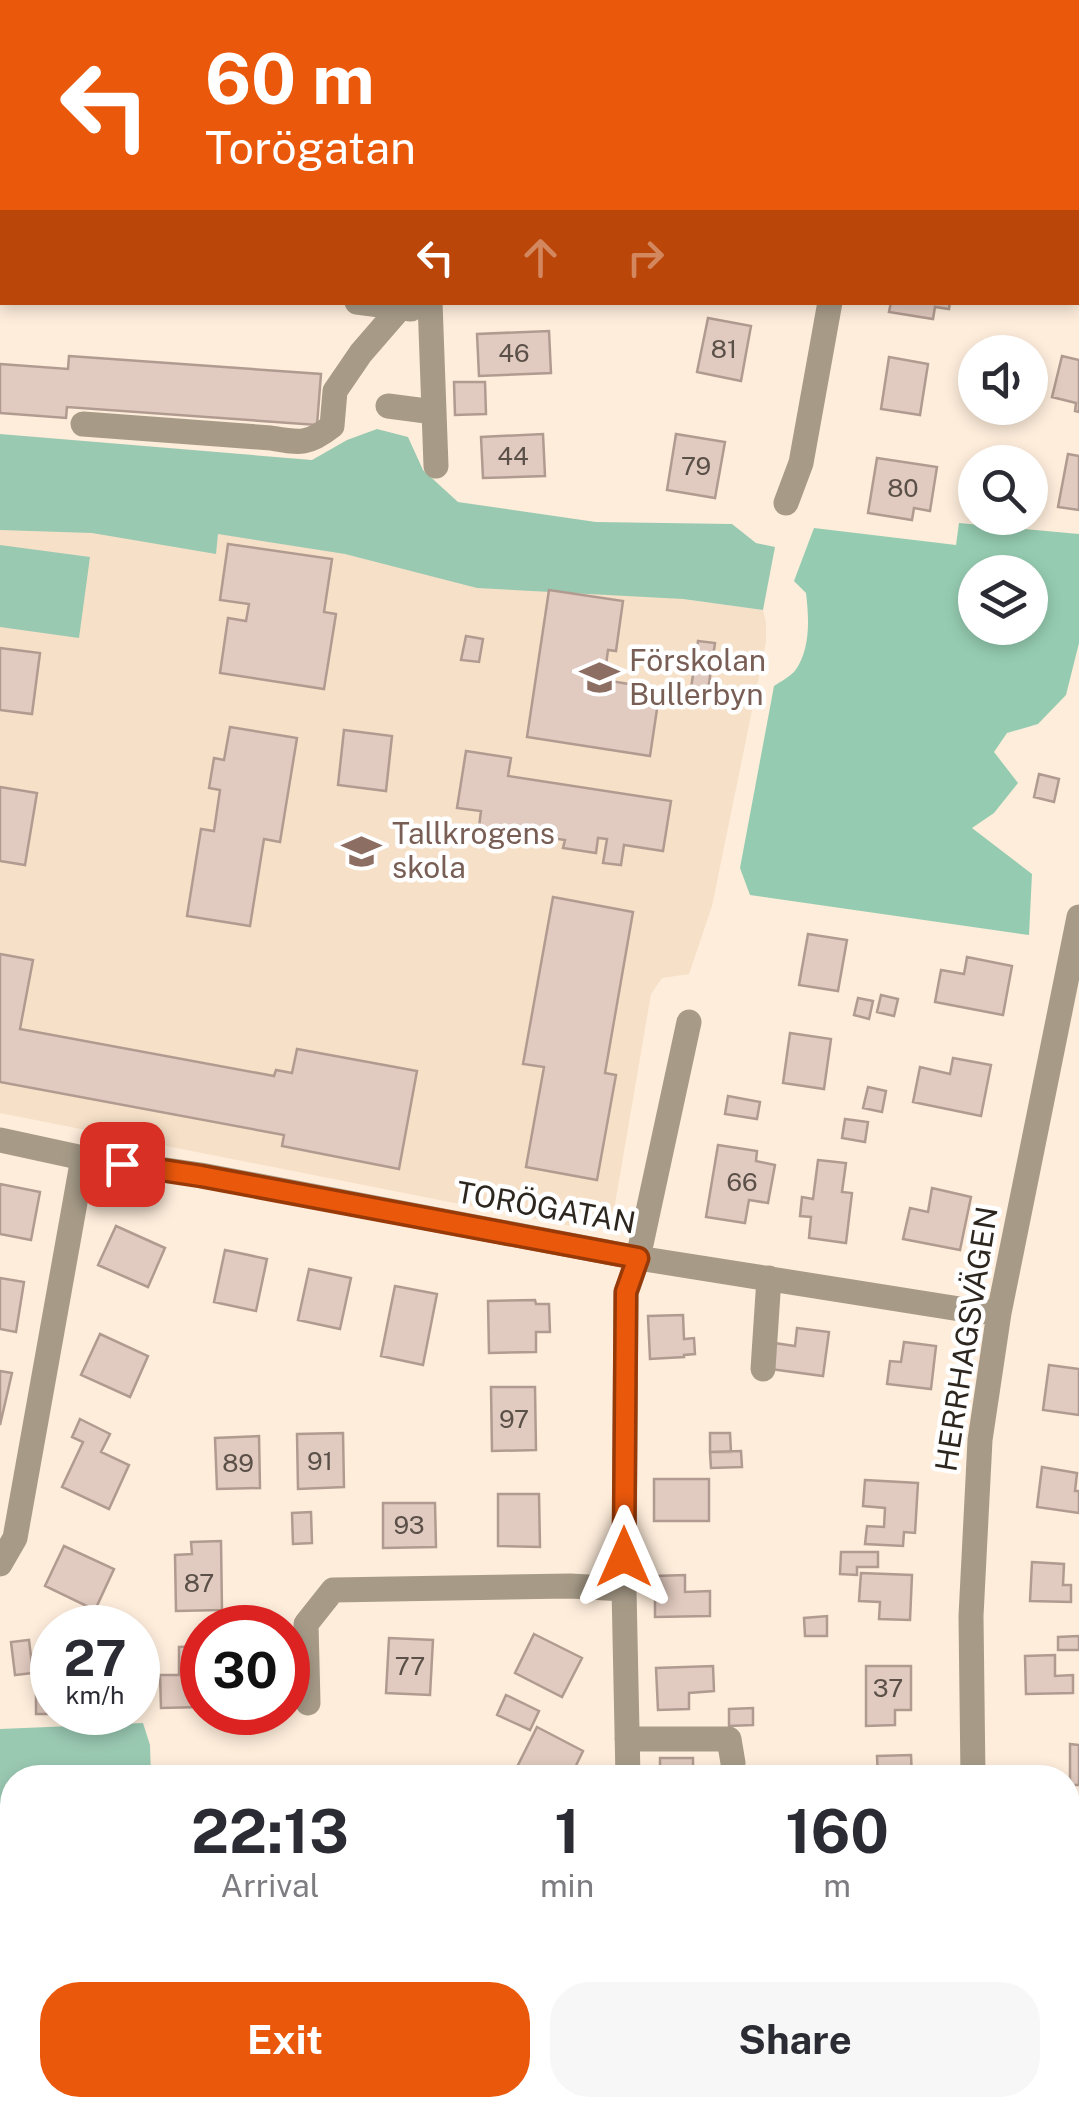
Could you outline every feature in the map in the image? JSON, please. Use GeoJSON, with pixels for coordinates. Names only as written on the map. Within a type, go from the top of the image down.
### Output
{"type":"FeatureCollection","features":[{"type":"Feature","properties":{"kind":"street"},"geometry":{"type":"LineString","coordinates":[[378,305],[430,307],[436,466]]}},
{"type":"Feature","properties":{"kind":"street"},"geometry":{"type":"LineString","coordinates":[[786,503],[800,464],[829,305]]}},
{"type":"Feature","properties":{"kind":"street"},"geometry":{"type":"LineString","coordinates":[[83,424],[301,443],[318,437],[332,426],[334,391],[400,308]]}},
{"type":"Feature","properties":{"kind":"street"},"geometry":{"type":"LineString","coordinates":[[388,406],[434,412]]}},
{"type":"Feature","properties":{"kind":"street","name":"HERRHAGSVÄGEN"},"geometry":{"type":"LineString","coordinates":[[973,1765],[971,1616],[980,1440],[998,1313],[1079,917]]}},
{"type":"Feature","properties":{"kind":"street"},"geometry":{"type":"LineString","coordinates":[[628,1765],[624,1589],[626,1292],[638,1258],[689,1022]]}},
{"type":"Feature","properties":{"kind":"street","name":"TORÖGATAN"},"geometry":{"type":"LineString","coordinates":[[0,1140],[638,1258],[998,1313]]}},
{"type":"Feature","properties":{"kind":"street"},"geometry":{"type":"LineString","coordinates":[[0,1564],[15,1538],[83,1158]]}},
{"type":"Feature","properties":{"kind":"street"},"geometry":{"type":"LineString","coordinates":[[763,1369],[769,1278]]}},
{"type":"Feature","properties":{"kind":"street"},"geometry":{"type":"LineString","coordinates":[[310,1619],[333,1590],[570,1586],[624,1589]]}},
{"type":"Feature","properties":{"kind":"street"},"geometry":{"type":"LineString","coordinates":[[628,1739],[729,1739],[733,1763]]}},
{"type":"Feature","properties":{"kind":"shaded area","name":"Tallkrogens skola"},"geometry":{"type":"Polygon","coordinates":[[[0,477],[763,610],[766,642],[712,906],[689,974],[662,978],[651,994],[614,1210],[596,1231],[0,1113],[0,477]]]}},
{"type":"Feature","properties":{"kind":"green space"},"geometry":{"type":"Polygon","coordinates":[[[377,429],[408,437],[423,470],[458,502],[596,522],[732,524],[756,543],[775,547],[763,610],[683,599],[477,588],[345,554],[218,534],[216,554],[92,533],[0,530],[0,434],[312,460],[377,429]]]}},
{"type":"Feature","properties":{"kind":"green space"},"geometry":{"type":"Polygon","coordinates":[[[814,528],[956,545],[958,530],[958,535],[1048,535],[1048,531],[1079,534],[1079,643],[1066,695],[1038,724],[1007,733],[994,752],[1018,783],[994,813],[972,828],[1032,874],[1029,935],[750,895],[740,868],[774,686],[794,672],[806,644],[806,593],[794,581],[814,528]]]}},
{"type":"Feature","properties":{"kind":"green space"},"geometry":{"type":"Polygon","coordinates":[[[0,545],[90,557],[79,638],[0,627],[0,545]]]}},
{"type":"Feature","properties":{"kind":"green space"},"geometry":{"type":"Polygon","coordinates":[[[30,1728],[30,1735],[147,1735],[150,1745],[151,1765],[0,1765],[0,1729],[30,1728]]]}},
{"type":"Feature","properties":{"kind":"building"},"geometry":{"type":"Polygon","coordinates":[[[890,305],[950,305],[949,309],[935,307],[933,319],[889,312],[890,305]]]}},
{"type":"Feature","properties":{"kind":"building"},"geometry":{"type":"Polygon","coordinates":[[[708,318],[751,326],[741,381],[697,372],[708,318]]]}},
{"type":"Feature","properties":{"kind":"building"},"geometry":{"type":"Polygon","coordinates":[[[549,331],[551,373],[479,376],[477,334],[549,331]]]}},
{"type":"Feature","properties":{"kind":"building"},"geometry":{"type":"Polygon","coordinates":[[[69,356],[321,374],[317,425],[67,407],[66,418],[0,413],[0,364],[68,369],[69,356]]]}},
{"type":"Feature","properties":{"kind":"building"},"geometry":{"type":"Polygon","coordinates":[[[1062,356],[1079,360],[1079,412],[1075,411],[1076,403],[1052,397],[1062,356]]]}},
{"type":"Feature","properties":{"kind":"building"},"geometry":{"type":"Polygon","coordinates":[[[889,357],[928,364],[920,415],[881,409],[889,357]]]}},
{"type":"Feature","properties":{"kind":"building"},"geometry":{"type":"Polygon","coordinates":[[[454,382],[485,382],[486,414],[455,415],[454,382]]]}},
{"type":"Feature","properties":{"kind":"building"},"geometry":{"type":"Polygon","coordinates":[[[543,434],[545,476],[483,478],[481,437],[543,434]]]}},
{"type":"Feature","properties":{"kind":"building"},"geometry":{"type":"Polygon","coordinates":[[[676,434],[725,442],[715,498],[667,490],[676,434]]]}},
{"type":"Feature","properties":{"kind":"building"},"geometry":{"type":"Polygon","coordinates":[[[1068,454],[1079,456],[1079,510],[1058,507],[1068,454]]]}},
{"type":"Feature","properties":{"kind":"building"},"geometry":{"type":"Polygon","coordinates":[[[877,458],[937,467],[930,511],[914,508],[912,520],[868,513],[877,458]]]}},
{"type":"Feature","properties":{"kind":"building"},"geometry":{"type":"Polygon","coordinates":[[[228,544],[332,559],[324,612],[336,614],[324,689],[220,673],[228,618],[246,621],[249,604],[220,600],[228,544]]]}},
{"type":"Feature","properties":{"kind":"building"},"geometry":{"type":"Polygon","coordinates":[[[549,590],[623,601],[616,651],[608,650],[604,680],[660,689],[650,756],[527,737],[549,590]]]}},
{"type":"Feature","properties":{"kind":"building"},"geometry":{"type":"Polygon","coordinates":[[[466,636],[483,639],[479,662],[461,660],[466,636]]]}},
{"type":"Feature","properties":{"kind":"building"},"geometry":{"type":"Polygon","coordinates":[[[698,641],[715,643],[706,704],[689,702],[698,641]]]}},
{"type":"Feature","properties":{"kind":"building"},"geometry":{"type":"Polygon","coordinates":[[[0,648],[40,653],[32,714],[0,710],[0,648]]]}},
{"type":"Feature","properties":{"kind":"building"},"geometry":{"type":"Polygon","coordinates":[[[230,727],[297,738],[280,842],[264,839],[250,926],[187,916],[201,829],[214,831],[220,790],[209,788],[214,758],[224,760],[230,727]]]}},
{"type":"Feature","properties":{"kind":"building"},"geometry":{"type":"Polygon","coordinates":[[[344,730],[392,736],[386,791],[338,785],[344,730]]]}},
{"type":"Feature","properties":{"kind":"building"},"geometry":{"type":"Polygon","coordinates":[[[466,751],[511,758],[508,776],[671,801],[663,851],[624,845],[621,865],[603,863],[607,839],[598,838],[596,853],[563,848],[565,840],[479,827],[481,811],[457,808],[466,751]]]}},
{"type":"Feature","properties":{"kind":"building"},"geometry":{"type":"Polygon","coordinates":[[[1039,774],[1059,779],[1054,802],[1034,797],[1039,774]]]}},
{"type":"Feature","properties":{"kind":"building"},"geometry":{"type":"Polygon","coordinates":[[[0,787],[37,793],[25,865],[0,861],[0,787]]]}},
{"type":"Feature","properties":{"kind":"building"},"geometry":{"type":"Polygon","coordinates":[[[553,897],[633,912],[605,1073],[616,1075],[597,1180],[526,1167],[544,1067],[523,1064],[553,897]]]}},
{"type":"Feature","properties":{"kind":"building"},"geometry":{"type":"Polygon","coordinates":[[[808,934],[847,940],[838,991],[799,985],[808,934]]]}},
{"type":"Feature","properties":{"kind":"building"},"geometry":{"type":"Polygon","coordinates":[[[0,954],[33,960],[20,1029],[274,1076],[276,1070],[292,1073],[297,1049],[417,1071],[399,1169],[282,1146],[284,1135],[0,1082],[0,954]]]}},
{"type":"Feature","properties":{"kind":"building"},"geometry":{"type":"Polygon","coordinates":[[[967,957],[1012,966],[1003,1015],[935,1002],[941,970],[964,974],[967,957]]]}},
{"type":"Feature","properties":{"kind":"building"},"geometry":{"type":"Polygon","coordinates":[[[881,995],[898,999],[894,1016],[877,1012],[881,995]]]}},
{"type":"Feature","properties":{"kind":"building"},"geometry":{"type":"Polygon","coordinates":[[[858,998],[873,1001],[869,1019],[854,1015],[858,998]]]}},
{"type":"Feature","properties":{"kind":"building"},"geometry":{"type":"Polygon","coordinates":[[[790,1033],[831,1039],[824,1089],[783,1083],[790,1033]]]}},
{"type":"Feature","properties":{"kind":"building"},"geometry":{"type":"Polygon","coordinates":[[[953,1058],[991,1065],[981,1116],[913,1102],[920,1067],[950,1074],[953,1058]]]}},
{"type":"Feature","properties":{"kind":"building"},"geometry":{"type":"Polygon","coordinates":[[[868,1087],[886,1091],[882,1112],[863,1108],[868,1087]]]}},
{"type":"Feature","properties":{"kind":"building"},"geometry":{"type":"Polygon","coordinates":[[[728,1096],[760,1102],[757,1119],[725,1114],[728,1096]]]}},
{"type":"Feature","properties":{"kind":"building"},"geometry":{"type":"Polygon","coordinates":[[[845,1119],[868,1122],[865,1142],[842,1138],[845,1119]]]}},
{"type":"Feature","properties":{"kind":"building"},"geometry":{"type":"Polygon","coordinates":[[[718,1145],[757,1151],[756,1161],[775,1165],[768,1203],[749,1200],[745,1223],[706,1217],[718,1145]]]}},
{"type":"Feature","properties":{"kind":"building"},"geometry":{"type":"Polygon","coordinates":[[[818,1160],[846,1163],[842,1192],[852,1193],[846,1243],[809,1238],[811,1217],[800,1216],[802,1197],[813,1199],[818,1160]]]}},
{"type":"Feature","properties":{"kind":"building"},"geometry":{"type":"Polygon","coordinates":[[[0,1184],[40,1192],[31,1240],[0,1234],[0,1184]]]}},
{"type":"Feature","properties":{"kind":"building"},"geometry":{"type":"Polygon","coordinates":[[[932,1188],[971,1197],[960,1250],[903,1239],[910,1208],[928,1212],[932,1188]]]}},
{"type":"Feature","properties":{"kind":"building"},"geometry":{"type":"Polygon","coordinates":[[[116,1226],[165,1248],[148,1287],[98,1265],[116,1226]]]}},
{"type":"Feature","properties":{"kind":"building"},"geometry":{"type":"Polygon","coordinates":[[[225,1250],[267,1259],[256,1311],[214,1302],[225,1250]]]}},
{"type":"Feature","properties":{"kind":"building"},"geometry":{"type":"Polygon","coordinates":[[[309,1269],[351,1278],[340,1329],[298,1320],[309,1269]]]}},
{"type":"Feature","properties":{"kind":"building"},"geometry":{"type":"Polygon","coordinates":[[[0,1278],[24,1282],[16,1332],[0,1329],[0,1278]]]}},
{"type":"Feature","properties":{"kind":"building"},"geometry":{"type":"Polygon","coordinates":[[[395,1286],[437,1294],[423,1365],[381,1356],[395,1286]]]}},
{"type":"Feature","properties":{"kind":"building"},"geometry":{"type":"Polygon","coordinates":[[[535,1300],[536,1304],[549,1304],[550,1332],[536,1332],[536,1352],[489,1353],[488,1301],[535,1300]]]}},
{"type":"Feature","properties":{"kind":"building"},"geometry":{"type":"Polygon","coordinates":[[[683,1315],[684,1339],[694,1338],[695,1354],[650,1359],[648,1316],[683,1315]]]}},
{"type":"Feature","properties":{"kind":"building"},"geometry":{"type":"Polygon","coordinates":[[[797,1328],[829,1332],[823,1376],[770,1369],[774,1343],[795,1346],[797,1328]]]}},
{"type":"Feature","properties":{"kind":"building"},"geometry":{"type":"Polygon","coordinates":[[[100,1334],[148,1356],[130,1397],[81,1375],[100,1334]]]}},
{"type":"Feature","properties":{"kind":"building"},"geometry":{"type":"Polygon","coordinates":[[[904,1342],[936,1346],[931,1389],[887,1384],[890,1361],[901,1362],[904,1342]]]}},
{"type":"Feature","properties":{"kind":"building"},"geometry":{"type":"Polygon","coordinates":[[[1049,1365],[1079,1369],[1079,1415],[1043,1410],[1049,1365]]]}},
{"type":"Feature","properties":{"kind":"building"},"geometry":{"type":"Polygon","coordinates":[[[0,1371],[12,1373],[0,1425],[0,1371]]]}},
{"type":"Feature","properties":{"kind":"building"},"geometry":{"type":"Polygon","coordinates":[[[491,1387],[535,1387],[536,1450],[492,1451],[491,1387]]]}},
{"type":"Feature","properties":{"kind":"building"},"geometry":{"type":"Polygon","coordinates":[[[80,1419],[110,1434],[101,1452],[129,1465],[109,1509],[62,1487],[83,1442],[72,1437],[80,1419]]]}},
{"type":"Feature","properties":{"kind":"building"},"geometry":{"type":"Polygon","coordinates":[[[343,1433],[344,1487],[298,1489],[297,1434],[343,1433]]]}},
{"type":"Feature","properties":{"kind":"building"},"geometry":{"type":"Polygon","coordinates":[[[710,1433],[730,1433],[731,1452],[710,1452],[710,1433]]]}},
{"type":"Feature","properties":{"kind":"building"},"geometry":{"type":"Polygon","coordinates":[[[259,1436],[260,1488],[217,1489],[215,1438],[259,1436]]]}},
{"type":"Feature","properties":{"kind":"building"},"geometry":{"type":"Polygon","coordinates":[[[741,1451],[742,1467],[711,1468],[710,1452],[741,1451]]]}},
{"type":"Feature","properties":{"kind":"building"},"geometry":{"type":"Polygon","coordinates":[[[1042,1467],[1077,1473],[1079,1513],[1037,1507],[1042,1467]]]}},
{"type":"Feature","properties":{"kind":"building"},"geometry":{"type":"Polygon","coordinates":[[[654,1479],[709,1479],[709,1521],[654,1521],[654,1479]]]}},
{"type":"Feature","properties":{"kind":"building"},"geometry":{"type":"Polygon","coordinates":[[[865,1480],[918,1483],[915,1533],[904,1532],[903,1546],[865,1544],[867,1526],[884,1527],[885,1508],[863,1506],[865,1480]]]}},
{"type":"Feature","properties":{"kind":"building"},"geometry":{"type":"Polygon","coordinates":[[[498,1494],[539,1494],[540,1547],[498,1546],[498,1494]]]}},
{"type":"Feature","properties":{"kind":"building"},"geometry":{"type":"Polygon","coordinates":[[[383,1503],[435,1503],[436,1547],[383,1548],[383,1503]]]}},
{"type":"Feature","properties":{"kind":"building"},"geometry":{"type":"Polygon","coordinates":[[[311,1512],[312,1543],[293,1544],[292,1513],[311,1512]]]}},
{"type":"Feature","properties":{"kind":"building"},"geometry":{"type":"Polygon","coordinates":[[[221,1541],[222,1605],[180,1605],[180,1611],[176,1611],[175,1555],[192,1554],[191,1542],[221,1541]]]}},
{"type":"Feature","properties":{"kind":"building"},"geometry":{"type":"Polygon","coordinates":[[[64,1546],[114,1569],[97,1605],[85,1605],[45,1586],[64,1546]]]}},
{"type":"Feature","properties":{"kind":"building"},"geometry":{"type":"Polygon","coordinates":[[[841,1552],[878,1552],[878,1567],[857,1567],[857,1575],[840,1574],[841,1552]]]}},
{"type":"Feature","properties":{"kind":"building"},"geometry":{"type":"Polygon","coordinates":[[[1032,1562],[1064,1564],[1063,1585],[1071,1585],[1071,1602],[1030,1601],[1032,1562]]]}},
{"type":"Feature","properties":{"kind":"building"},"geometry":{"type":"Polygon","coordinates":[[[861,1573],[912,1575],[910,1620],[879,1619],[880,1602],[859,1601],[861,1573]]]}},
{"type":"Feature","properties":{"kind":"building"},"geometry":{"type":"Polygon","coordinates":[[[685,1575],[685,1592],[710,1591],[710,1616],[655,1617],[655,1576],[685,1575]]]}},
{"type":"Feature","properties":{"kind":"building"},"geometry":{"type":"Polygon","coordinates":[[[827,1616],[827,1636],[805,1636],[804,1618],[827,1616]]]}},
{"type":"Feature","properties":{"kind":"building"},"geometry":{"type":"Polygon","coordinates":[[[534,1634],[582,1658],[562,1697],[515,1673],[534,1634]]]}},
{"type":"Feature","properties":{"kind":"building"},"geometry":{"type":"Polygon","coordinates":[[[1079,1636],[1079,1650],[1058,1650],[1058,1637],[1079,1636]]]}},
{"type":"Feature","properties":{"kind":"building"},"geometry":{"type":"Polygon","coordinates":[[[389,1638],[433,1640],[430,1695],[386,1693],[389,1638]]]}},
{"type":"Feature","properties":{"kind":"building"},"geometry":{"type":"Polygon","coordinates":[[[29,1640],[30,1673],[15,1675],[11,1642],[29,1640]]]}},
{"type":"Feature","properties":{"kind":"building"},"geometry":{"type":"Polygon","coordinates":[[[179,1647],[180,1708],[161,1708],[160,1675],[179,1675],[179,1647]]]}},
{"type":"Feature","properties":{"kind":"building"},"geometry":{"type":"Polygon","coordinates":[[[1055,1655],[1055,1676],[1073,1675],[1073,1693],[1026,1694],[1025,1656],[1055,1655]]]}},
{"type":"Feature","properties":{"kind":"building"},"geometry":{"type":"Polygon","coordinates":[[[713,1666],[714,1691],[689,1693],[689,1709],[658,1710],[656,1668],[713,1666]]]}},
{"type":"Feature","properties":{"kind":"building"},"geometry":{"type":"Polygon","coordinates":[[[866,1666],[911,1666],[911,1710],[895,1710],[895,1725],[866,1726],[866,1666]]]}},
{"type":"Feature","properties":{"kind":"building"},"geometry":{"type":"Polygon","coordinates":[[[506,1695],[539,1711],[530,1730],[497,1715],[506,1695]]]}},
{"type":"Feature","properties":{"kind":"building"},"geometry":{"type":"Polygon","coordinates":[[[753,1708],[753,1725],[729,1726],[729,1709],[753,1708]]]}},
{"type":"Feature","properties":{"kind":"building"},"geometry":{"type":"Polygon","coordinates":[[[537,1727],[583,1751],[576,1765],[518,1765],[537,1727]]]}},
{"type":"Feature","properties":{"kind":"building"},"geometry":{"type":"Polygon","coordinates":[[[1070,1744],[1079,1745],[1079,1765],[1070,1765],[1070,1744]]]}},
{"type":"Feature","properties":{"kind":"building"},"geometry":{"type":"Polygon","coordinates":[[[911,1755],[911,1765],[877,1765],[877,1756],[911,1755]]]}},
{"type":"Feature","properties":{"kind":"building"},"geometry":{"type":"Polygon","coordinates":[[[660,1758],[693,1758],[693,1765],[660,1765],[660,1758]]]}},
{"type":"Feature","properties":{"kind":"place","name":"Förskolan Bullerbyn"},"geometry":{"type":"Point","coordinates":[599,678]}},
{"type":"Feature","properties":{"kind":"place","name":"Tallkrogens skola"},"geometry":{"type":"Point","coordinates":[362,851]}},
{"type":"Feature","properties":{"kind":"route"},"geometry":{"type":"LineString","coordinates":[[122,1164],[638,1258],[626,1292],[624,1557]]}}]}
